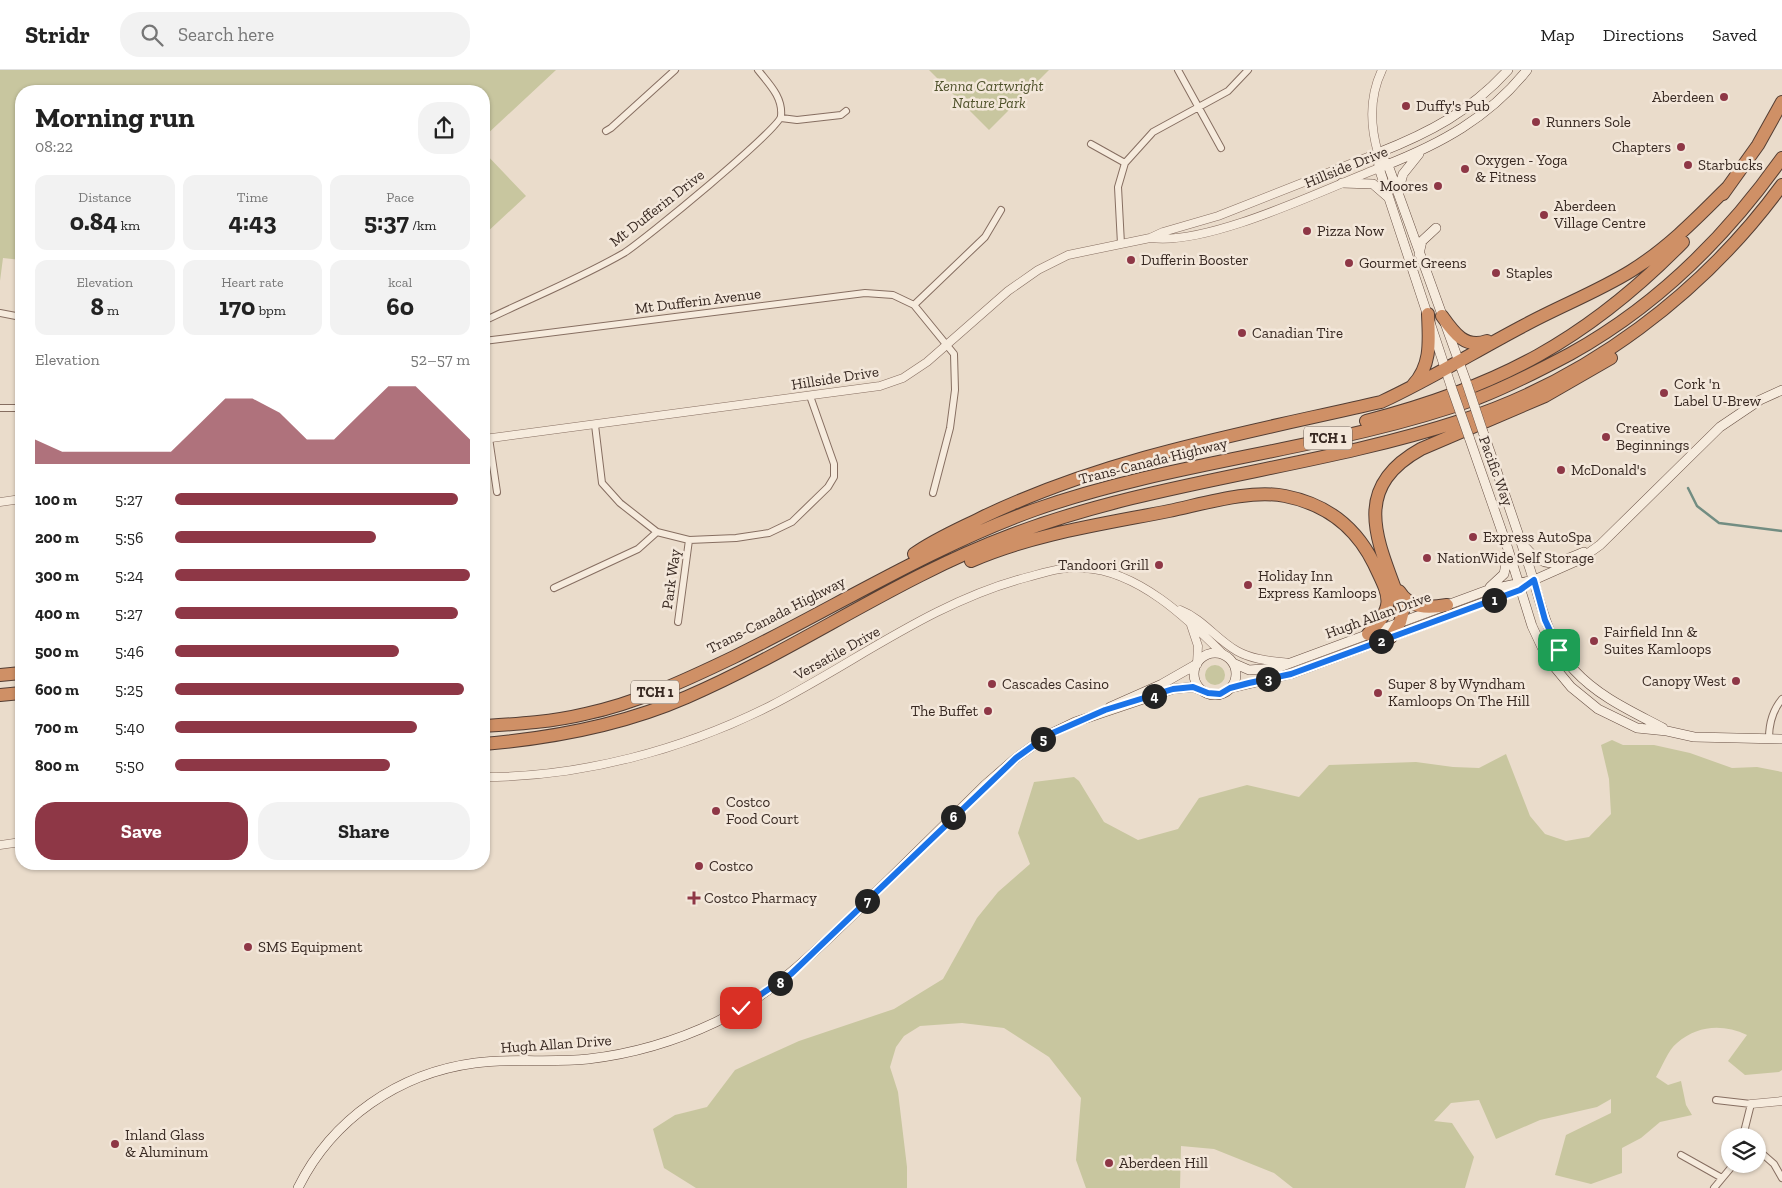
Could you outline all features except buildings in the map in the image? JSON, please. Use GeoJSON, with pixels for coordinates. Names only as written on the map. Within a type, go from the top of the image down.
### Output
{"type":"FeatureCollection","features":[{"type":"Feature","properties":{"kind":"highway"},"geometry":{"type":"LineString","coordinates":[[1322,439],[1365,421],[1410,409],[1475,387],[1528,362],[1572,336],[1619,302],[1645,280],[1700,224],[1758,145],[1782,102]]}},
{"type":"Feature","properties":{"kind":"highway","name":"Trans-Canada Highway"},"geometry":{"type":"LineString","coordinates":[[490,726],[520,724],[585,714],[633,700],[680,683],[754,647],[961,539],[1079,495],[1144,478],[1400,422],[1479,397],[1580,348],[1611,328],[1687,268],[1741,212],[1782,158]]}},
{"type":"Feature","properties":{"kind":"highway","name":"Trans-Canada Highway"},"geometry":{"type":"LineString","coordinates":[[490,743],[591,729],[638,716],[687,698],[764,661],[910,583],[1010,535],[1091,508],[1205,481],[1343,452],[1485,413],[1588,362],[1649,321],[1719,259],[1782,185]]}},
{"type":"Feature","properties":{"kind":"highway"},"geometry":{"type":"LineString","coordinates":[[865,588],[918,551],[957,530],[1012,503],[1068,481],[1141,457],[1381,402],[1407,390],[1526,324],[1607,284],[1646,262],[1692,224],[1728,187]]}},
{"type":"Feature","properties":{"kind":"highway"},"geometry":{"type":"LineString","coordinates":[[1407,390],[1420,377],[1427,362],[1429,340],[1428,314]]}},
{"type":"Feature","properties":{"kind":"highway"},"geometry":{"type":"LineString","coordinates":[[1442,316],[1458,337],[1471,344],[1479,344],[1526,324]]}},
{"type":"Feature","properties":{"kind":"highway"},"geometry":{"type":"LineString","coordinates":[[1391,637],[1400,622],[1403,611],[1377,538],[1374,514],[1380,488],[1396,466],[1430,445],[1510,413],[1576,380],[1616,354],[1649,321]]}},
{"type":"Feature","properties":{"kind":"highway"},"geometry":{"type":"LineString","coordinates":[[910,583],[948,572],[984,556],[1037,539],[1223,500],[1258,495],[1283,496],[1312,504],[1334,516],[1353,531],[1362,542],[1388,597],[1386,614],[1368,634]]}},
{"type":"Feature","properties":{"kind":"highway"},"geometry":{"type":"LineString","coordinates":[[1393,583],[1401,595],[1413,604],[1426,607],[1446,605]]}},
{"type":"Feature","properties":{"kind":"highway"},"geometry":{"type":"LineString","coordinates":[[0,675],[15,674]]}},
{"type":"Feature","properties":{"kind":"highway"},"geometry":{"type":"LineString","coordinates":[[0,695],[15,694]]}},
{"type":"Feature","properties":{"kind":"main road","name":"Hillside Drive"},"geometry":{"type":"LineString","coordinates":[[1378,153],[1447,122],[1478,99],[1508,70]]}},
{"type":"Feature","properties":{"kind":"main road","name":"Hillside Drive"},"geometry":{"type":"LineString","coordinates":[[1383,166],[1423,150],[1455,134],[1501,99],[1527,70]]}},
{"type":"Feature","properties":{"kind":"main road"},"geometry":{"type":"LineString","coordinates":[[1342,183],[1373,184],[1394,197],[1403,174],[1423,150]]}},
{"type":"Feature","properties":{"kind":"main road","name":"Pacific Way"},"geometry":{"type":"LineString","coordinates":[[1378,153],[1394,197],[1452,389],[1508,549],[1532,626],[1548,658],[1571,687],[1598,709],[1637,728],[1667,731],[1694,737],[1782,739]]}},
{"type":"Feature","properties":{"kind":"main road","name":"Pacific Way"},"geometry":{"type":"LineString","coordinates":[[1394,197],[1408,222],[1522,543],[1545,620],[1559,650],[1582,679],[1606,697],[1667,731]]}},
{"type":"Feature","properties":{"kind":"main road"},"geometry":{"type":"LineString","coordinates":[[1408,222],[1419,232],[1436,228],[1422,241],[1419,255]]}},
{"type":"Feature","properties":{"kind":"main road","name":"Hugh Allan Drive"},"geometry":{"type":"LineString","coordinates":[[1230,688],[1291,674],[1391,637],[1567,566],[1600,545],[1720,427],[1753,404],[1782,390]]}},
{"type":"Feature","properties":{"kind":"main road"},"geometry":{"type":"LineString","coordinates":[[1522,543],[1535,558],[1548,564],[1600,545]]}},
{"type":"Feature","properties":{"kind":"main road"},"geometry":{"type":"LineString","coordinates":[[1488,590],[1504,574],[1508,549]]}},
{"type":"Feature","properties":{"kind":"main road","name":"Hugh Allan Drive"},"geometry":{"type":"LineString","coordinates":[[1233,663],[1249,670],[1263,670],[1290,663],[1488,590],[1519,586]]}},
{"type":"Feature","properties":{"kind":"main road"},"geometry":{"type":"LineString","coordinates":[[1211,654],[1223,654],[1233,663],[1236,676],[1230,688],[1220,694],[1214,695],[1203,690],[1194,676],[1197,664],[1211,654]]}},
{"type":"Feature","properties":{"kind":"main road","name":"Hugh Allan Drive"},"geometry":{"type":"LineString","coordinates":[[1105,710],[1120,701],[1162,684],[1197,664]]}},
{"type":"Feature","properties":{"kind":"main road","name":"Hugh Allan Drive"},"geometry":{"type":"LineString","coordinates":[[298,1188],[319,1154],[348,1122],[380,1097],[416,1078],[476,1063],[585,1059],[630,1052],[694,1032],[741,1008],[791,974],[1016,758],[1048,735],[1105,710],[1173,689],[1193,687],[1203,690]]}},
{"type":"Feature","properties":{"kind":"main road"},"geometry":{"type":"LineString","coordinates":[[1598,709],[1606,697]]}},
{"type":"Feature","properties":{"kind":"street"},"geometry":{"type":"LineString","coordinates":[[606,130],[611,128],[675,70]]}},
{"type":"Feature","properties":{"kind":"street"},"geometry":{"type":"LineString","coordinates":[[758,70],[780,98],[781,118],[797,120],[841,115],[846,111]]}},
{"type":"Feature","properties":{"kind":"street"},"geometry":{"type":"LineString","coordinates":[[1178,70],[1221,148]]}},
{"type":"Feature","properties":{"kind":"street"},"geometry":{"type":"LineString","coordinates":[[1121,244],[1118,187],[1125,163],[1153,132],[1228,92],[1248,70]]}},
{"type":"Feature","properties":{"kind":"street","name":"Pacific Way"},"geometry":{"type":"LineString","coordinates":[[1378,153],[1373,131],[1372,104],[1382,70]]}},
{"type":"Feature","properties":{"kind":"street","name":"Mt Dufferin Drive"},"geometry":{"type":"LineString","coordinates":[[490,318],[625,252],[722,174],[772,130],[781,118]]}},
{"type":"Feature","properties":{"kind":"street"},"geometry":{"type":"LineString","coordinates":[[1091,144],[1125,163]]}},
{"type":"Feature","properties":{"kind":"street","name":"Hillside Drive"},"geometry":{"type":"LineString","coordinates":[[490,437],[880,386],[903,378],[947,345],[1008,291],[1038,270],[1068,255],[1150,238],[1242,208],[1378,153]]}},
{"type":"Feature","properties":{"kind":"street","name":"Hillside Drive"},"geometry":{"type":"LineString","coordinates":[[1150,238],[1166,240],[1222,228],[1278,209],[1383,166]]}},
{"type":"Feature","properties":{"kind":"street"},"geometry":{"type":"LineString","coordinates":[[933,493],[950,428],[955,390],[954,354],[914,305],[985,237],[1002,210]]}},
{"type":"Feature","properties":{"kind":"street","name":"Mt Dufferin Avenue"},"geometry":{"type":"LineString","coordinates":[[490,340],[865,293],[893,295],[914,305]]}},
{"type":"Feature","properties":{"kind":"street"},"geometry":{"type":"LineString","coordinates":[[0,313],[15,316]]}},
{"type":"Feature","properties":{"kind":"street"},"geometry":{"type":"LineString","coordinates":[[595,424],[602,483],[620,503],[657,532],[689,540],[736,538],[769,533],[792,522],[828,487],[834,477],[834,464],[810,396]]}},
{"type":"Feature","properties":{"kind":"street"},"geometry":{"type":"LineString","coordinates":[[0,408],[15,408]]}},
{"type":"Feature","properties":{"kind":"street"},"geometry":{"type":"LineString","coordinates":[[490,458],[497,492]]}},
{"type":"Feature","properties":{"kind":"street"},"geometry":{"type":"LineString","coordinates":[[0,502],[15,500]]}},
{"type":"Feature","properties":{"kind":"street"},"geometry":{"type":"LineString","coordinates":[[554,588],[638,549],[657,532]]}},
{"type":"Feature","properties":{"kind":"street","name":"Park Way"},"geometry":{"type":"LineString","coordinates":[[678,622],[689,540]]}},
{"type":"Feature","properties":{"kind":"street","name":"Versatile Drive"},"geometry":{"type":"LineString","coordinates":[[490,777],[525,776],[573,771],[620,761],[676,743],[769,706],[957,601],[1000,584],[1057,569],[1084,568],[1112,573],[1127,579],[1173,608],[1223,654]]}},
{"type":"Feature","properties":{"kind":"street"},"geometry":{"type":"LineString","coordinates":[[1173,608],[1194,615],[1236,650],[1252,657],[1290,663]]}},
{"type":"Feature","properties":{"kind":"street"},"geometry":{"type":"LineString","coordinates":[[1189,621],[1198,646],[1197,664]]}},
{"type":"Feature","properties":{"kind":"street"},"geometry":{"type":"LineString","coordinates":[[1769,738],[1770,723],[1776,706],[1782,699]]}},
{"type":"Feature","properties":{"kind":"street"},"geometry":{"type":"LineString","coordinates":[[0,845],[15,843]]}},
{"type":"Feature","properties":{"kind":"street"},"geometry":{"type":"LineString","coordinates":[[1716,1100],[1750,1104],[1782,1101]]}},
{"type":"Feature","properties":{"kind":"street"},"geometry":{"type":"LineString","coordinates":[[1745,1128],[1750,1104]]}},
{"type":"Feature","properties":{"kind":"street"},"geometry":{"type":"LineString","coordinates":[[1681,1155],[1722,1178]]}},
{"type":"Feature","properties":{"kind":"street"},"geometry":{"type":"LineString","coordinates":[[1766,1157],[1774,1164],[1782,1178]]}},
{"type":"Feature","properties":{"kind":"street"},"geometry":{"type":"LineString","coordinates":[[1714,1188],[1726,1173]]}},
{"type":"Feature","properties":{"kind":"green space"},"geometry":{"type":"Polygon","coordinates":[[[0,70],[556,70],[490,131],[490,85],[15,85],[15,259],[3,258],[0,281],[0,70]]]}},
{"type":"Feature","properties":{"kind":"green space","name":"Kenna Cartwright Nature Park"},"geometry":{"type":"Polygon","coordinates":[[[929,70],[1049,70],[989,130],[929,70]]]}},
{"type":"Feature","properties":{"kind":"green space"},"geometry":{"type":"Polygon","coordinates":[[[490,158],[526,196],[490,229],[490,158]]]}},
{"type":"Feature","properties":{"kind":"green space"},"geometry":{"type":"Polygon","coordinates":[[[1215,665],[1222,668],[1225,675],[1222,682],[1215,685],[1208,682],[1205,675],[1208,668],[1215,665]]]}},
{"type":"Feature","properties":{"kind":"green space"},"geometry":{"type":"Polygon","coordinates":[[[1612,740],[1623,745],[1654,745],[1690,753],[1732,768],[1757,767],[1782,772],[1782,1070],[1779,1072],[1745,1075],[1728,1061],[1747,1035],[1738,1031],[1711,1028],[1685,1037],[1671,1050],[1656,1077],[1668,1085],[1681,1081],[1686,1105],[1692,1115],[1660,1122],[1641,1138],[1622,1148],[1622,1173],[1591,1184],[1555,1175],[1566,1135],[1611,1113],[1611,1099],[1597,1107],[1540,1120],[1496,1139],[1479,1100],[1451,1103],[1434,1121],[1452,1123],[1474,1157],[1465,1188],[1293,1188],[1274,1173],[1214,1149],[1181,1146],[1180,1188],[1086,1188],[1076,1160],[1081,1098],[1049,1057],[1004,1028],[962,1023],[920,1026],[904,1036],[896,1047],[890,1067],[898,1092],[907,1167],[907,1188],[696,1188],[664,1168],[653,1129],[675,1115],[707,1107],[735,1070],[799,1041],[894,1009],[943,979],[977,918],[998,892],[1030,864],[1018,833],[1034,782],[1074,777],[1079,781],[1104,822],[1138,840],[1178,829],[1199,798],[1247,785],[1299,797],[1329,765],[1416,762],[1479,768],[1506,754],[1530,816],[1545,834],[1566,841],[1589,837],[1611,814],[1609,779],[1601,745],[1612,740]]]}},
{"type":"Feature","properties":{"kind":"waterway"},"geometry":{"type":"LineString","coordinates":[[1688,488],[1697,506],[1719,523],[1782,531]]}},
{"type":"Feature","properties":{"kind":"place","name":"Aberdeen"},"geometry":{"type":"Point","coordinates":[1724,97]}},
{"type":"Feature","properties":{"kind":"place","name":"Duffy's Pub"},"geometry":{"type":"Point","coordinates":[1406,106]}},
{"type":"Feature","properties":{"kind":"place","name":"Runners Sole"},"geometry":{"type":"Point","coordinates":[1536,122]}},
{"type":"Feature","properties":{"kind":"place","name":"Chapters"},"geometry":{"type":"Point","coordinates":[1681,147]}},
{"type":"Feature","properties":{"kind":"place","name":"Starbucks"},"geometry":{"type":"Point","coordinates":[1688,165]}},
{"type":"Feature","properties":{"kind":"place","name":"Oxygen - Yoga & Fitness"},"geometry":{"type":"Point","coordinates":[1465,169]}},
{"type":"Feature","properties":{"kind":"place","name":"Moores"},"geometry":{"type":"Point","coordinates":[1438,186]}},
{"type":"Feature","properties":{"kind":"place","name":"Aberdeen Village Centre"},"geometry":{"type":"Point","coordinates":[1544,215]}},
{"type":"Feature","properties":{"kind":"place","name":"Pizza Now"},"geometry":{"type":"Point","coordinates":[1307,231]}},
{"type":"Feature","properties":{"kind":"place","name":"Dufferin Booster"},"geometry":{"type":"Point","coordinates":[1131,260]}},
{"type":"Feature","properties":{"kind":"place","name":"Gourmet Greens"},"geometry":{"type":"Point","coordinates":[1349,263]}},
{"type":"Feature","properties":{"kind":"place","name":"Staples"},"geometry":{"type":"Point","coordinates":[1496,273]}},
{"type":"Feature","properties":{"kind":"place","name":"Canadian Tire"},"geometry":{"type":"Point","coordinates":[1242,333]}},
{"type":"Feature","properties":{"kind":"place","name":"Cork 'n Label U-Brew"},"geometry":{"type":"Point","coordinates":[1664,393]}},
{"type":"Feature","properties":{"kind":"place","name":"Creative Beginnings"},"geometry":{"type":"Point","coordinates":[1606,437]}},
{"type":"Feature","properties":{"kind":"place","name":"McDonald's"},"geometry":{"type":"Point","coordinates":[1561,470]}},
{"type":"Feature","properties":{"kind":"place","name":"Express AutoSpa"},"geometry":{"type":"Point","coordinates":[1473,537]}},
{"type":"Feature","properties":{"kind":"place","name":"NationWide Self Storage"},"geometry":{"type":"Point","coordinates":[1427,558]}},
{"type":"Feature","properties":{"kind":"place","name":"Tandoori Grill"},"geometry":{"type":"Point","coordinates":[1159,565]}},
{"type":"Feature","properties":{"kind":"place","name":"Holiday Inn Express Kamloops"},"geometry":{"type":"Point","coordinates":[1248,585]}},
{"type":"Feature","properties":{"kind":"place","name":"Fairfield Inn & Suites Kamloops"},"geometry":{"type":"Point","coordinates":[1594,641]}},
{"type":"Feature","properties":{"kind":"place","name":"Canopy West"},"geometry":{"type":"Point","coordinates":[1736,681]}},
{"type":"Feature","properties":{"kind":"place","name":"Cascades Casino"},"geometry":{"type":"Point","coordinates":[992,684]}},
{"type":"Feature","properties":{"kind":"place","name":"Super 8 by Wyndham Kamloops On The Hill"},"geometry":{"type":"Point","coordinates":[1378,693]}},
{"type":"Feature","properties":{"kind":"place","name":"The Buffet"},"geometry":{"type":"Point","coordinates":[988,711]}},
{"type":"Feature","properties":{"kind":"place","name":"Costco Food Court"},"geometry":{"type":"Point","coordinates":[716,811]}},
{"type":"Feature","properties":{"kind":"place","name":"Costco"},"geometry":{"type":"Point","coordinates":[699,866]}},
{"type":"Feature","properties":{"kind":"place","name":"Costco Pharmacy"},"geometry":{"type":"Point","coordinates":[694,898]}},
{"type":"Feature","properties":{"kind":"place","name":"SMS Equipment"},"geometry":{"type":"Point","coordinates":[248,947]}},
{"type":"Feature","properties":{"kind":"place","name":"Inland Glass & Aluminum"},"geometry":{"type":"Point","coordinates":[115,1144]}},
{"type":"Feature","properties":{"kind":"place","name":"Aberdeen Hill"},"geometry":{"type":"Point","coordinates":[1109,1163]}},
{"type":"Feature","properties":{"kind":"route"},"geometry":{"type":"LineString","coordinates":[[741,1008],[767,993],[791,974],[985,785],[1016,758],[1048,735],[1075,722],[1105,710],[1121,707],[1173,689],[1193,687],[1214,695],[1226,692],[1230,688],[1291,674],[1520,590],[1534,580],[1545,620],[1559,650]]}}]}
